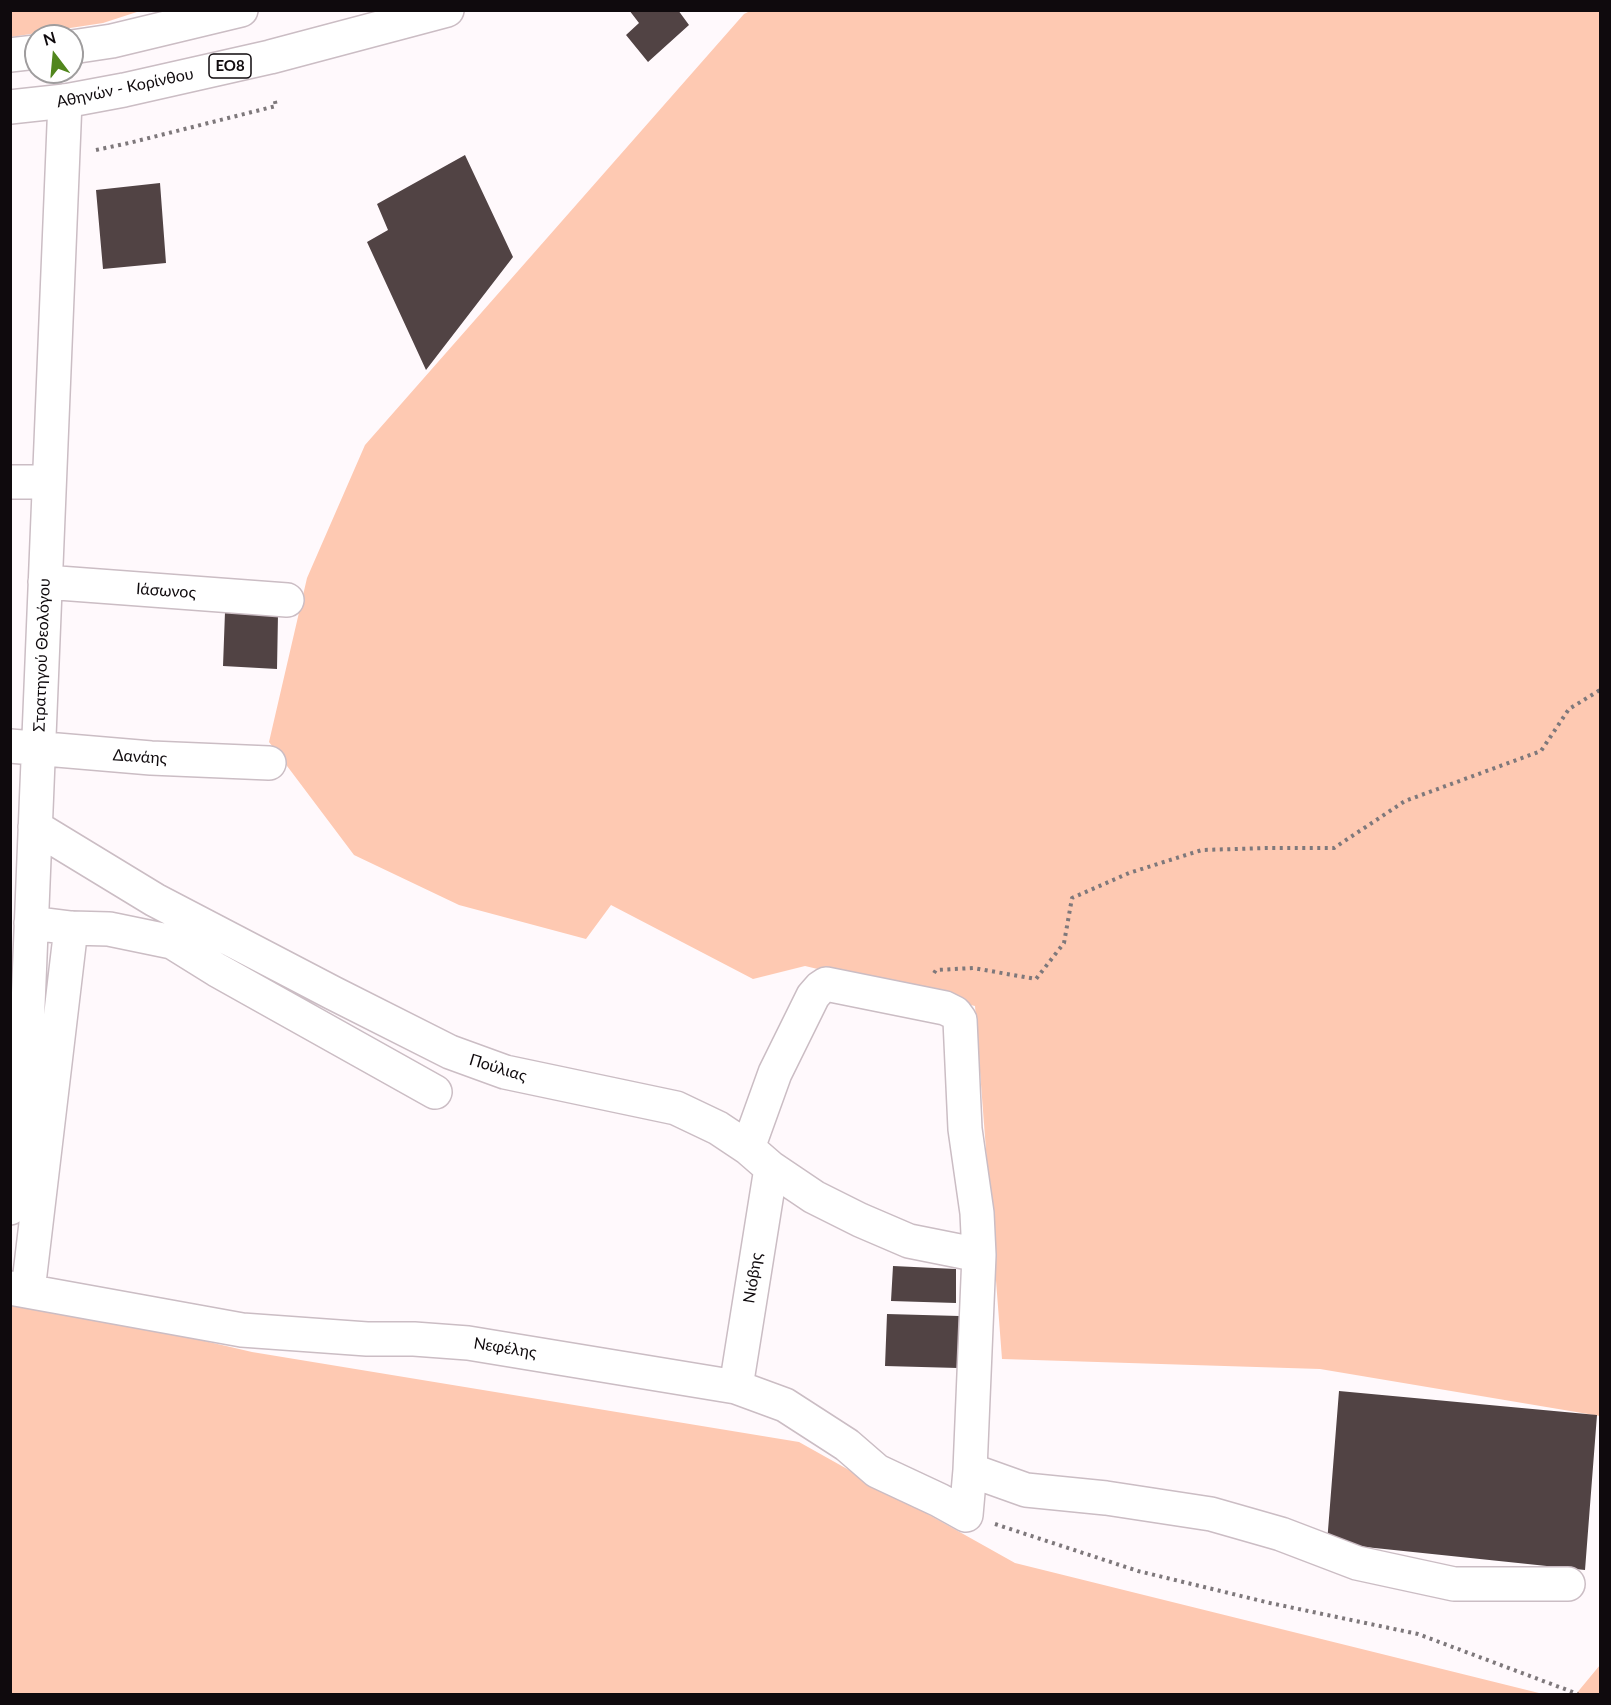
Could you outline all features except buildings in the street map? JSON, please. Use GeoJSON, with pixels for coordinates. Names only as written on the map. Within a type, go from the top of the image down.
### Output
{"type":"FeatureCollection","features":[{"type":"Feature","properties":{"kind":"main road"},"geometry":{"type":"LineString","coordinates":[[84,45],[112,41],[241,10]]}},
{"type":"Feature","properties":{"kind":"main road","name":"Αθηνών - Κορίνθου"},"geometry":{"type":"LineString","coordinates":[[10,107],[65,101],[124,90],[270,57],[447,10]]}},
{"type":"Feature","properties":{"kind":"main road","name":"Στρατηγού Θεολόγου"},"geometry":{"type":"LineString","coordinates":[[10,1208],[25,906],[35,826],[25,748],[45,582],[65,101]]}},
{"type":"Feature","properties":{"kind":"main road"},"geometry":{"type":"LineString","coordinates":[[10,482],[50,482]]}},
{"type":"Feature","properties":{"kind":"main road","name":"Ιάσωνος"},"geometry":{"type":"LineString","coordinates":[[45,582],[287,600]]}},
{"type":"Feature","properties":{"kind":"main road","name":"Δανάης"},"geometry":{"type":"LineString","coordinates":[[25,748],[151,758],[269,763]]}},
{"type":"Feature","properties":{"kind":"main road","name":"Πούλιας"},"geometry":{"type":"LineString","coordinates":[[35,826],[155,900],[450,1052],[505,1072],[676,1108],[718,1128],[814,1197],[860,1220],[909,1240],[979,1255]]}},
{"type":"Feature","properties":{"kind":"main road"},"geometry":{"type":"LineString","coordinates":[[25,906],[71,928],[109,929],[172,942],[217,970],[435,1092]]}},
{"type":"Feature","properties":{"kind":"main road"},"geometry":{"type":"LineString","coordinates":[[19,1289],[71,928]]}},
{"type":"Feature","properties":{"kind":"main road","name":"Νιόβης"},"geometry":{"type":"LineString","coordinates":[[736,1387],[759,1158],[775,1073],[813,996],[819,988],[826,984],[945,1008],[955,1013],[960,1020],[965,1129],[978,1213],[979,1255],[966,1515]]}},
{"type":"Feature","properties":{"kind":"main road","name":"Νεφέλης"},"geometry":{"type":"LineString","coordinates":[[19,1289],[242,1330],[367,1339],[414,1339],[468,1343],[736,1387],[785,1405],[847,1445],[877,1471],[966,1515]]}},
{"type":"Feature","properties":{"kind":"main road"},"geometry":{"type":"LineString","coordinates":[[970,1470],[1026,1491],[1106,1498],[1211,1514],[1281,1534],[1357,1563],[1454,1584],[1568,1584]]}},
{"type":"Feature","properties":{"kind":"path"},"geometry":{"type":"LineString","coordinates":[[63,156],[129,143],[276,106],[274,97]]}},
{"type":"Feature","properties":{"kind":"path"},"geometry":{"type":"LineString","coordinates":[[919,1003],[936,970],[973,968],[1036,979],[1064,943],[1072,898],[1130,873],[1202,850],[1334,848],[1405,801],[1541,751],[1569,708],[1600,690]]}},
{"type":"Feature","properties":{"kind":"path"},"geometry":{"type":"LineString","coordinates":[[966,1515],[1138,1570],[1270,1603],[1418,1634],[1578,1695]]}},
{"type":"Feature","properties":{"kind":"shaded area"},"geometry":{"type":"Polygon","coordinates":[[[11,10],[140,10],[103,23],[84,26],[84,24],[24,24],[24,35],[11,37],[11,10]]]}},
{"type":"Feature","properties":{"kind":"shaded area"},"geometry":{"type":"Polygon","coordinates":[[[752,10],[1600,11],[1600,1416],[1320,1369],[1002,1359],[975,1006],[805,966],[753,979],[611,905],[586,939],[459,905],[354,855],[269,742],[307,578],[365,445],[744,14],[752,10]]]}},
{"type":"Feature","properties":{"kind":"shaded area"},"geometry":{"type":"Polygon","coordinates":[[[11,1296],[252,1352],[799,1442],[1015,1563],[1543,1694],[11,1694],[11,1296]]]}},
{"type":"Feature","properties":{"kind":"shaded area"},"geometry":{"type":"Polygon","coordinates":[[[1600,1665],[1600,1694],[1576,1694],[1600,1665]]]}}]}
